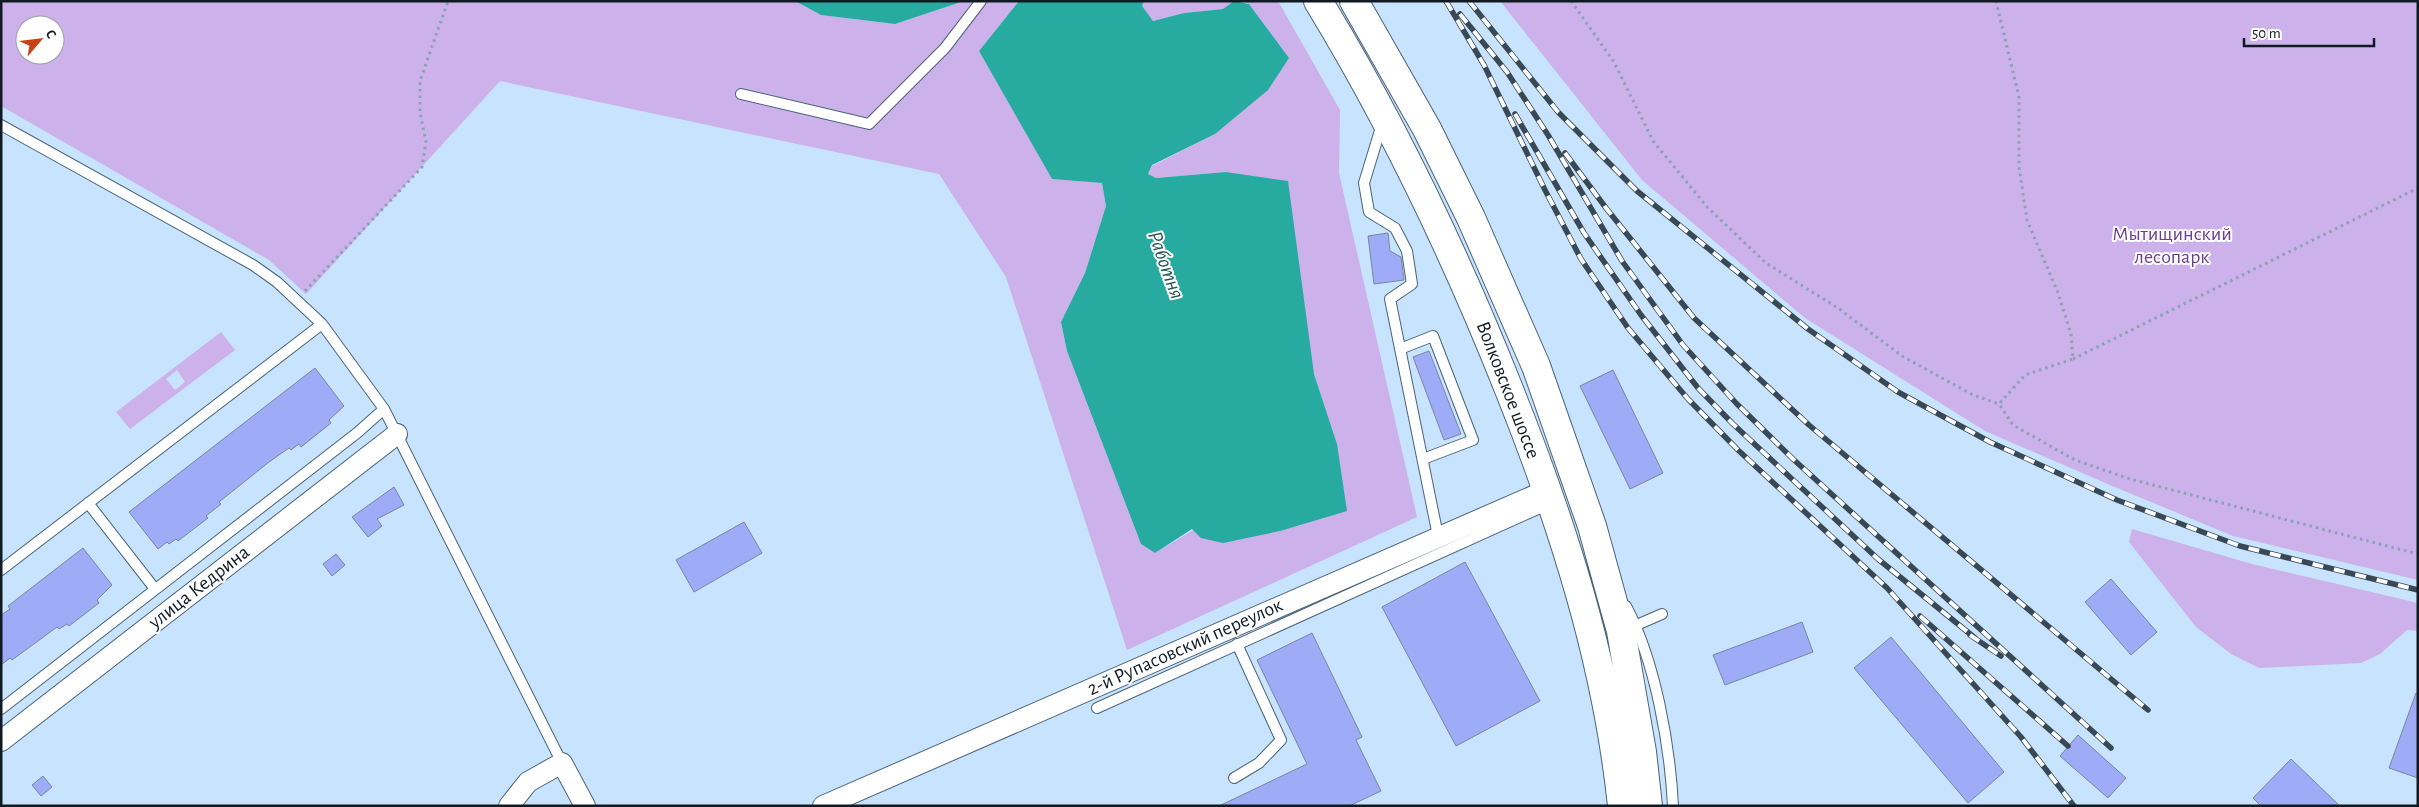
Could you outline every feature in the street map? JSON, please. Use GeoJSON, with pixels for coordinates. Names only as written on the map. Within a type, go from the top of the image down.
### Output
{"type":"FeatureCollection","features":[{"type":"Feature","properties":{"kind":"main road","name":"Волковское шоссе"},"geometry":{"type":"LineString","coordinates":[[1318,1],[1384,116],[1469,291],[1550,496],[1593,637],[1610,720],[1622,806]]}},
{"type":"Feature","properties":{"kind":"main road","name":"Волковское шоссе"},"geometry":{"type":"LineString","coordinates":[[1354,1],[1427,129],[1471,218],[1536,366],[1592,526],[1604,568],[1629,628],[1648,806]]}},
{"type":"Feature","properties":{"kind":"street","name":"улица Кедрина"},"geometry":{"type":"LineString","coordinates":[[1,741],[397,434]]}},
{"type":"Feature","properties":{"kind":"street","name":"2-й Рупасовский переулок"},"geometry":{"type":"LineString","coordinates":[[823,806],[1438,536],[1550,496]]}},
{"type":"Feature","properties":{"kind":"street"},"geometry":{"type":"LineString","coordinates":[[509,806],[528,782],[562,763],[585,806]]}},
{"type":"Feature","properties":{"kind":"lane"},"geometry":{"type":"LineString","coordinates":[[741,94],[869,124],[945,48],[981,1]]}},
{"type":"Feature","properties":{"kind":"lane"},"geometry":{"type":"LineString","coordinates":[[1384,116],[1364,183],[1369,212],[1394,228],[1407,251],[1412,284],[1390,299],[1438,536]]}},
{"type":"Feature","properties":{"kind":"lane"},"geometry":{"type":"LineString","coordinates":[[1,125],[253,265],[277,282],[322,324],[384,409],[562,763]]}},
{"type":"Feature","properties":{"kind":"lane"},"geometry":{"type":"LineString","coordinates":[[1,570],[322,324]]}},
{"type":"Feature","properties":{"kind":"lane"},"geometry":{"type":"LineString","coordinates":[[1400,349],[1433,336],[1473,440],[1423,459]]}},
{"type":"Feature","properties":{"kind":"lane"},"geometry":{"type":"LineString","coordinates":[[1,709],[358,433],[384,409]]}},
{"type":"Feature","properties":{"kind":"lane"},"geometry":{"type":"LineString","coordinates":[[1097,708],[1550,496]]}},
{"type":"Feature","properties":{"kind":"lane"},"geometry":{"type":"LineString","coordinates":[[88,504],[155,589]]}},
{"type":"Feature","properties":{"kind":"lane"},"geometry":{"type":"LineString","coordinates":[[1662,614],[1629,628],[1643,643],[1662,720],[1674,806]]}},
{"type":"Feature","properties":{"kind":"lane"},"geometry":{"type":"LineString","coordinates":[[1234,778],[1259,763],[1281,740],[1237,644]]}},
{"type":"Feature","properties":{"kind":"path"},"geometry":{"type":"LineString","coordinates":[[296,301],[422,167],[426,142],[420,112],[420,80],[448,1]]}},
{"type":"Feature","properties":{"kind":"path"},"geometry":{"type":"LineString","coordinates":[[1572,1],[1614,62],[1653,140],[1708,208],[1766,263],[1838,308],[1902,356],[1973,395],[1999,404],[2013,425],[2076,460],[2130,479],[2418,554]]}},
{"type":"Feature","properties":{"kind":"path"},"geometry":{"type":"LineString","coordinates":[[1996,1],[2019,97],[2019,167],[2027,220],[2058,293],[2071,334],[2073,360]]}},
{"type":"Feature","properties":{"kind":"path"},"geometry":{"type":"LineString","coordinates":[[1999,404],[2025,375],[2073,360],[2418,188]]}},
{"type":"Feature","properties":{"kind":"green space"},"geometry":{"type":"Polygon","coordinates":[[[1,1],[795,1],[821,15],[895,24],[964,1],[1019,1],[979,51],[1052,179],[1102,183],[1106,206],[1085,273],[1061,322],[1067,351],[1141,544],[1155,553],[1337,444],[1314,374],[1226,172],[1156,178],[1148,174],[1152,166],[1215,134],[1289,58],[1249,4],[1242,1],[1278,1],[1340,110],[1339,173],[1417,517],[1127,650],[1006,277],[939,174],[500,81],[306,294],[269,260],[1,106],[1,1]]]}},
{"type":"Feature","properties":{"kind":"green space"},"geometry":{"type":"Polygon","coordinates":[[[1144,1],[1234,1],[1223,9],[1184,13],[1153,21],[1141,6],[1144,1]]]}},
{"type":"Feature","properties":{"kind":"green space","name":"Мытищинский лесопарк"},"geometry":{"type":"Polygon","coordinates":[[[1500,1],[2418,1],[2418,580],[2233,536],[2110,485],[1985,431],[1805,318],[1642,180],[1500,1]]]}},
{"type":"Feature","properties":{"kind":"green space"},"geometry":{"type":"Polygon","coordinates":[[[221,332],[235,350],[130,429],[116,412],[221,332]],[[177,370],[166,379],[175,390],[185,382],[177,370]]]}},
{"type":"Feature","properties":{"kind":"green space"},"geometry":{"type":"Polygon","coordinates":[[[2132,529],[2252,564],[2418,603],[2418,631],[2407,630],[2380,654],[2361,663],[2259,668],[2231,654],[2196,627],[2129,542],[2132,529]]]}},
{"type":"Feature","properties":{"kind":"water"},"geometry":{"type":"Polygon","coordinates":[[[795,1],[964,1],[895,24],[821,15],[795,1]]]}},
{"type":"Feature","properties":{"kind":"water","name":"Работня"},"geometry":{"type":"Polygon","coordinates":[[[1019,1],[1144,1],[1142,6],[1153,21],[1184,13],[1223,9],[1234,1],[1249,4],[1289,58],[1268,90],[1215,134],[1152,165],[1148,174],[1156,178],[1226,172],[1288,181],[1314,374],[1337,444],[1347,511],[1280,531],[1223,543],[1201,538],[1192,529],[1155,553],[1141,544],[1067,351],[1061,322],[1085,273],[1106,206],[1102,183],[1052,179],[979,51],[1019,1]]]}},
{"type":"Feature","properties":{"kind":"building"},"geometry":{"type":"Polygon","coordinates":[[[1388,233],[1390,251],[1401,257],[1404,280],[1374,284],[1368,236],[1388,233]]]}},
{"type":"Feature","properties":{"kind":"building"},"geometry":{"type":"Polygon","coordinates":[[[1429,351],[1461,434],[1444,440],[1413,357],[1429,351]]]}},
{"type":"Feature","properties":{"kind":"building"},"geometry":{"type":"Polygon","coordinates":[[[315,368],[344,406],[329,420],[331,423],[301,447],[299,444],[291,450],[289,448],[269,462],[219,502],[221,504],[206,516],[208,518],[178,541],[176,539],[169,544],[167,542],[158,549],[129,512],[315,368]]]}},
{"type":"Feature","properties":{"kind":"building"},"geometry":{"type":"Polygon","coordinates":[[[1613,370],[1663,473],[1630,489],[1580,386],[1613,370]]]}},
{"type":"Feature","properties":{"kind":"building"},"geometry":{"type":"Polygon","coordinates":[[[394,487],[404,505],[377,519],[382,526],[368,537],[352,517],[394,487]]]}},
{"type":"Feature","properties":{"kind":"building"},"geometry":{"type":"Polygon","coordinates":[[[744,522],[762,553],[694,592],[676,560],[744,522]]]}},
{"type":"Feature","properties":{"kind":"building"},"geometry":{"type":"Polygon","coordinates":[[[83,548],[112,585],[97,600],[99,603],[69,626],[67,624],[59,629],[57,627],[12,660],[10,658],[1,665],[1,615],[10,609],[8,606],[83,548]]]}},
{"type":"Feature","properties":{"kind":"building"},"geometry":{"type":"Polygon","coordinates":[[[336,554],[345,565],[332,576],[323,564],[336,554]]]}},
{"type":"Feature","properties":{"kind":"building"},"geometry":{"type":"Polygon","coordinates":[[[1465,562],[1540,701],[1456,746],[1382,607],[1465,562]]]}},
{"type":"Feature","properties":{"kind":"building"},"geometry":{"type":"Polygon","coordinates":[[[2111,579],[2157,632],[2131,655],[2085,602],[2111,579]]]}},
{"type":"Feature","properties":{"kind":"building"},"geometry":{"type":"Polygon","coordinates":[[[1802,622],[1813,652],[1725,685],[1713,655],[1802,622]]]}},
{"type":"Feature","properties":{"kind":"building"},"geometry":{"type":"Polygon","coordinates":[[[1312,633],[1362,737],[1356,740],[1381,791],[1349,806],[1219,806],[1307,764],[1257,660],[1312,633]]]}},
{"type":"Feature","properties":{"kind":"building"},"geometry":{"type":"Polygon","coordinates":[[[1891,637],[2004,772],[1968,803],[1854,668],[1891,637]]]}},
{"type":"Feature","properties":{"kind":"building"},"geometry":{"type":"Polygon","coordinates":[[[2416,693],[2418,694],[2418,778],[2389,768],[2416,693]]]}},
{"type":"Feature","properties":{"kind":"building"},"geometry":{"type":"Polygon","coordinates":[[[2078,735],[2126,778],[2108,798],[2060,756],[2078,735]]]}},
{"type":"Feature","properties":{"kind":"building"},"geometry":{"type":"Polygon","coordinates":[[[2291,759],[2340,806],[2261,806],[2253,798],[2291,759]]]}},
{"type":"Feature","properties":{"kind":"building"},"geometry":{"type":"Polygon","coordinates":[[[43,776],[52,787],[41,796],[32,785],[43,776]]]}},
{"type":"Feature","properties":{"kind":"railway"},"geometry":{"type":"LineString","coordinates":[[1446,1],[1484,65],[1581,259],[1628,328],[1688,399],[1738,450],[1887,588],[2021,737],[2074,806]]}},
{"type":"Feature","properties":{"kind":"railway"},"geometry":{"type":"LineString","coordinates":[[1469,1],[1558,112],[1637,191],[1808,329],[1898,392],[1990,442],[2117,500],[2240,546],[2418,590]]}},
{"type":"Feature","properties":{"kind":"railway"},"geometry":{"type":"LineString","coordinates":[[1460,14],[1507,72],[1548,135],[1622,261],[1683,345],[1736,403],[1793,459],[2111,748]]}},
{"type":"Feature","properties":{"kind":"railway"},"geometry":{"type":"LineString","coordinates":[[1515,114],[1584,233],[1641,315],[1698,388],[1733,424],[1878,559],[1975,638]]}},
{"type":"Feature","properties":{"kind":"railway"},"geometry":{"type":"LineString","coordinates":[[1565,153],[1606,208],[1694,318],[1809,425],[2148,710]]}},
{"type":"Feature","properties":{"kind":"railway"},"geometry":{"type":"LineString","coordinates":[[1920,616],[2068,746]]}},
{"type":"Feature","properties":{"kind":"railway"},"geometry":{"type":"LineString","coordinates":[[1970,635],[2001,656]]}}]}
